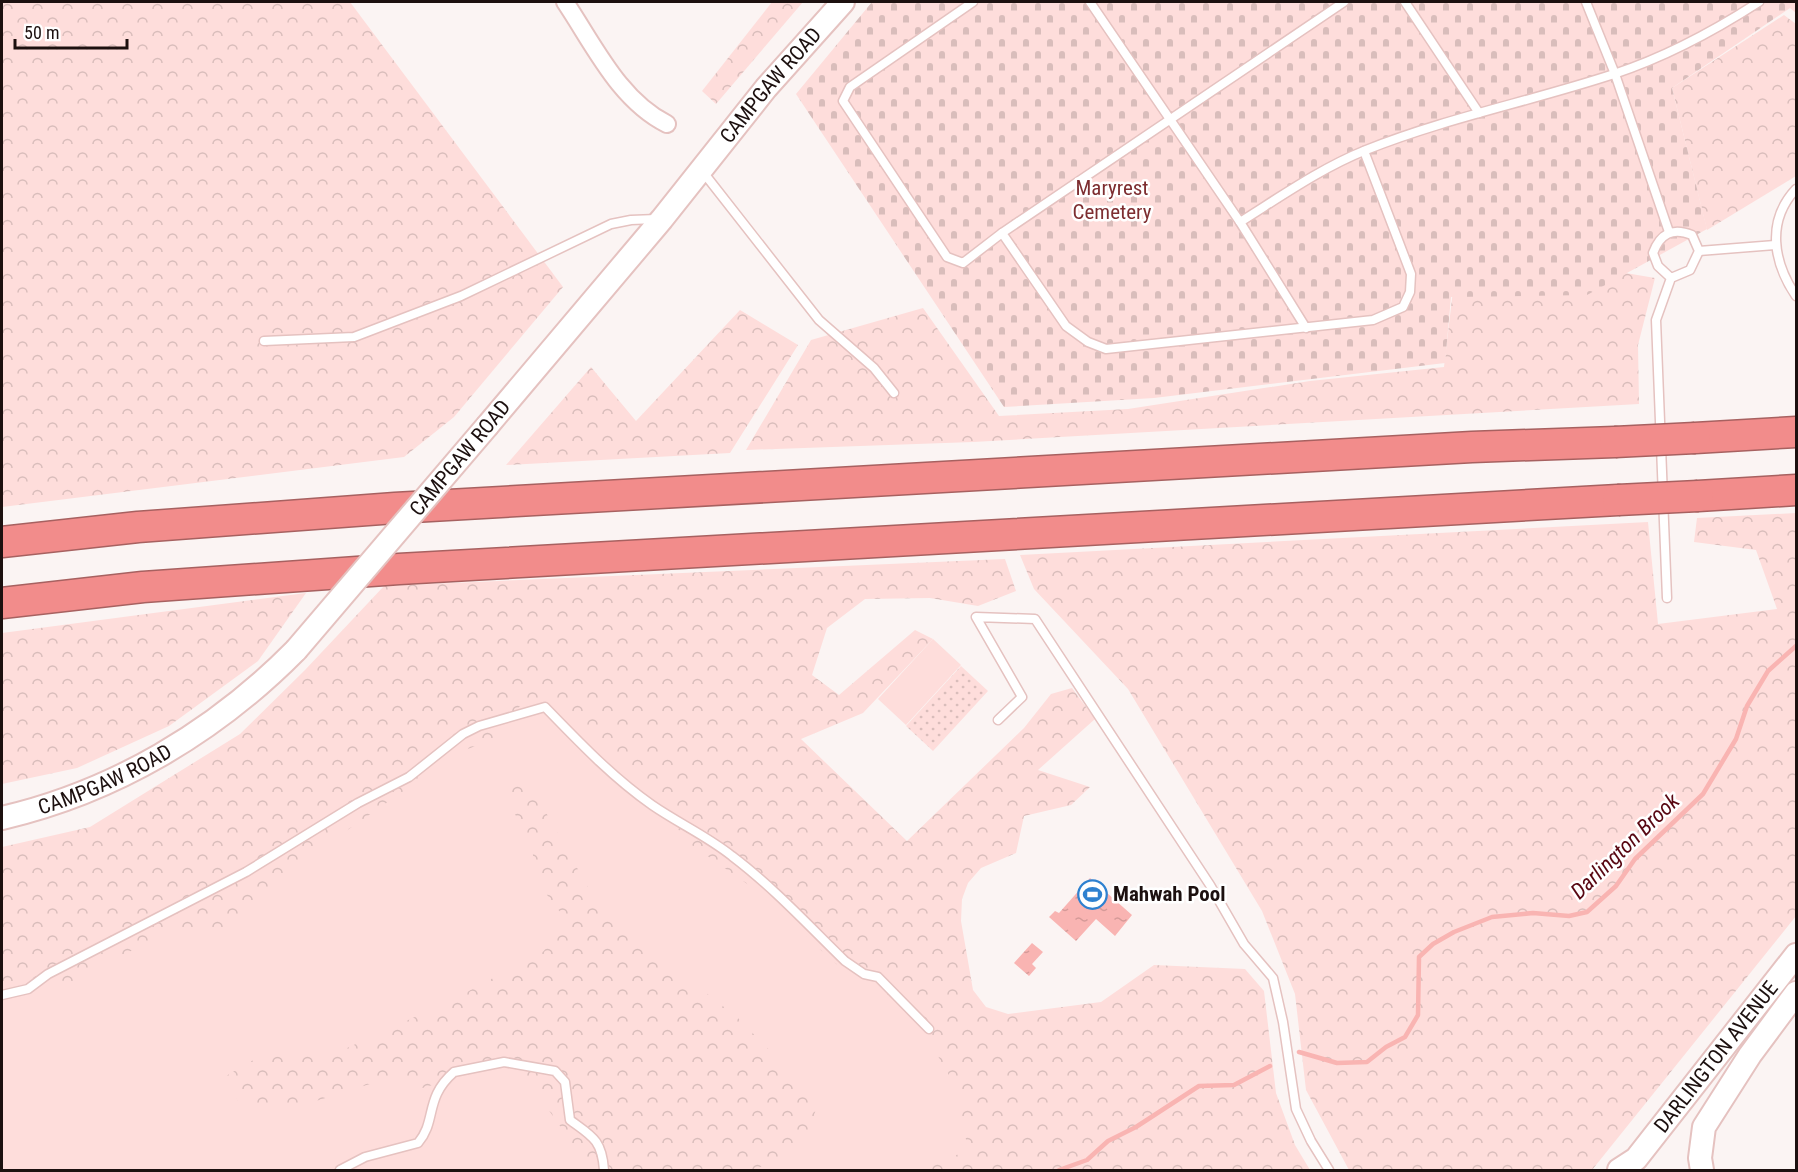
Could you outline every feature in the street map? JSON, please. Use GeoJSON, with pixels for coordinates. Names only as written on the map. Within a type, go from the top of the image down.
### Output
{"type":"FeatureCollection","features":[{"type":"Feature","properties":{"kind":"highway"},"geometry":{"type":"LineString","coordinates":[[2,542],[138,527],[395,508],[1460,448],[1797,432]]}},
{"type":"Feature","properties":{"kind":"highway"},"geometry":{"type":"LineString","coordinates":[[2,603],[155,586],[399,568],[1797,490]]}},
{"type":"Feature","properties":{"kind":"main road","name":"CAMPGAW ROAD"},"geometry":{"type":"LineString","coordinates":[[2,818],[54,804],[92,789],[158,757],[220,716],[296,650],[662,219],[766,88],[843,2]]}},
{"type":"Feature","properties":{"kind":"main road","name":"DARLINGTON AVENUE"},"geometry":{"type":"LineString","coordinates":[[1637,1168],[1797,955]]}},
{"type":"Feature","properties":{"kind":"main road"},"geometry":{"type":"LineString","coordinates":[[1702,1170],[1700,1158],[1704,1127],[1750,1055],[1797,993]]}},
{"type":"Feature","properties":{"kind":"street"},"geometry":{"type":"LineString","coordinates":[[565,2],[625,92],[652,116],[668,124]]}},
{"type":"Feature","properties":{"kind":"lane"},"geometry":{"type":"LineString","coordinates":[[973,2],[850,87],[843,101],[947,257],[963,263],[1002,233],[1344,2]]}},
{"type":"Feature","properties":{"kind":"lane"},"geometry":{"type":"LineString","coordinates":[[1090,2],[1240,222],[1306,328]]}},
{"type":"Feature","properties":{"kind":"lane"},"geometry":{"type":"LineString","coordinates":[[1405,2],[1479,113]]}},
{"type":"Feature","properties":{"kind":"lane"},"geometry":{"type":"LineString","coordinates":[[1586,2],[1615,74],[1669,232]]}},
{"type":"Feature","properties":{"kind":"lane"},"geometry":{"type":"LineString","coordinates":[[1240,222],[1314,177],[1364,151],[1479,113],[1615,74],[1679,48],[1760,2]]}},
{"type":"Feature","properties":{"kind":"lane"},"geometry":{"type":"LineString","coordinates":[[1002,233],[1066,326],[1088,342],[1106,349],[1373,320],[1403,307],[1410,292],[1411,274],[1364,151]]}},
{"type":"Feature","properties":{"kind":"lane"},"geometry":{"type":"LineString","coordinates":[[700,170],[819,320],[874,368],[894,393]]}},
{"type":"Feature","properties":{"kind":"lane"},"geometry":{"type":"LineString","coordinates":[[1797,189],[1778,216],[1775,245],[1778,261],[1797,296]]}},
{"type":"Feature","properties":{"kind":"lane"},"geometry":{"type":"LineString","coordinates":[[264,342],[354,337],[461,296],[611,224],[631,220],[662,219]]}},
{"type":"Feature","properties":{"kind":"lane"},"geometry":{"type":"LineString","coordinates":[[1667,598],[1656,320],[1671,278],[1690,270],[1699,251],[1692,235],[1679,229],[1669,232],[1658,241],[1653,253],[1658,266],[1671,278]]}},
{"type":"Feature","properties":{"kind":"lane"},"geometry":{"type":"LineString","coordinates":[[1699,251],[1775,245]]}},
{"type":"Feature","properties":{"kind":"lane"},"geometry":{"type":"LineString","coordinates":[[999,720],[1023,697],[976,617],[1035,619],[1210,885],[1244,944],[1273,978],[1283,1022],[1296,1109],[1311,1141],[1329,1170]]}},
{"type":"Feature","properties":{"kind":"lane"},"geometry":{"type":"LineString","coordinates":[[2,995],[28,988],[48,974],[246,872],[358,803],[409,777],[463,734],[479,726],[544,706],[576,741],[652,805],[687,824],[734,857],[845,961],[864,974],[878,977],[929,1029]]}},
{"type":"Feature","properties":{"kind":"lane"},"geometry":{"type":"LineString","coordinates":[[340,1170],[365,1157],[417,1143],[427,1128],[434,1095],[448,1077],[454,1072],[504,1062],[547,1068],[561,1075],[565,1082],[570,1120],[585,1128],[595,1138],[604,1170]]}},
{"type":"Feature","properties":{"kind":"green space"},"geometry":{"type":"Polygon","coordinates":[[[2,2],[350,2],[563,287],[454,417],[404,457],[2,507],[2,2]]]}},
{"type":"Feature","properties":{"kind":"green space"},"geometry":{"type":"Polygon","coordinates":[[[772,2],[803,2],[716,104],[702,91],[772,2]]]}},
{"type":"Feature","properties":{"kind":"green space","name":"Maryrest Cemetery"},"geometry":{"type":"Polygon","coordinates":[[[872,2],[1796,2],[1796,13],[1790,8],[1672,88],[1707,229],[1587,295],[1451,297],[1445,363],[1154,398],[1004,407],[796,94],[872,2]]]}},
{"type":"Feature","properties":{"kind":"green space"},"geometry":{"type":"Polygon","coordinates":[[[1784,15],[1796,24],[1796,176],[1707,230],[1672,88],[1784,15]]]}},
{"type":"Feature","properties":{"kind":"green space"},"geometry":{"type":"Polygon","coordinates":[[[1457,256],[1561,262],[1655,278],[1638,345],[1639,404],[973,442],[746,450],[811,340],[923,308],[999,416],[1128,409],[1310,381],[1444,367],[1457,256]]]}},
{"type":"Feature","properties":{"kind":"green space"},"geometry":{"type":"Polygon","coordinates":[[[740,310],[798,345],[730,453],[506,465],[591,367],[636,421],[740,310]]]}},
{"type":"Feature","properties":{"kind":"green space"},"geometry":{"type":"Polygon","coordinates":[[[1796,513],[1796,916],[1592,1170],[1349,1170],[1306,1090],[1295,994],[1262,911],[1128,689],[1034,589],[1020,555],[1648,522],[1658,624],[1777,609],[1756,550],[1694,542],[1697,518],[1796,513]]]}},
{"type":"Feature","properties":{"kind":"green space"},"geometry":{"type":"Polygon","coordinates":[[[1005,559],[1016,591],[978,606],[930,598],[865,599],[827,628],[812,675],[839,695],[915,630],[933,639],[863,713],[801,739],[907,841],[1024,728],[1051,694],[1072,688],[1095,719],[1038,770],[1090,787],[1071,805],[1024,816],[1016,853],[981,868],[968,883],[962,899],[961,921],[973,990],[986,1007],[1008,1014],[1101,1002],[1154,965],[1245,969],[1264,991],[1276,1093],[1295,1145],[1310,1170],[913,1170],[968,1151],[957,1089],[931,1044],[827,956],[763,895],[686,841],[640,771],[575,721],[526,699],[491,740],[460,752],[320,849],[223,932],[163,934],[74,981],[19,980],[2,999],[2,847],[90,827],[240,734],[305,670],[384,586],[1005,559]]]}},
{"type":"Feature","properties":{"kind":"green space"},"geometry":{"type":"Polygon","coordinates":[[[306,593],[258,661],[169,726],[77,768],[2,784],[2,633],[306,593]]]}},
{"type":"Feature","properties":{"kind":"green space"},"geometry":{"type":"Polygon","coordinates":[[[933,639],[961,665],[906,725],[878,699],[933,639]]]}},
{"type":"Feature","properties":{"kind":"green space"},"geometry":{"type":"Polygon","coordinates":[[[961,666],[988,691],[933,751],[906,726],[961,666]]]}},
{"type":"Feature","properties":{"kind":"green space"},"geometry":{"type":"Polygon","coordinates":[[[562,690],[891,968],[1036,1170],[2,1170],[2,966],[516,693],[562,690]]]}},
{"type":"Feature","properties":{"kind":"green space"},"geometry":{"type":"Polygon","coordinates":[[[519,772],[544,809],[594,898],[654,952],[738,1018],[818,1100],[808,1140],[755,1170],[591,1170],[524,1075],[503,1064],[419,1089],[389,1078],[300,1106],[239,1103],[226,1076],[255,1059],[347,1048],[452,1000],[544,951],[560,912],[535,879],[532,844],[504,795],[519,772]]]}},
{"type":"Feature","properties":{"kind":"water","name":"Mahwah Pool"},"geometry":{"type":"Polygon","coordinates":[[[1090,878],[1132,915],[1115,936],[1096,919],[1076,941],[1049,917],[1055,911],[1059,913],[1090,878]]]}},
{"type":"Feature","properties":{"kind":"water"},"geometry":{"type":"Polygon","coordinates":[[[1032,943],[1043,952],[1032,964],[1036,968],[1029,976],[1014,963],[1032,943]]]}},
{"type":"Feature","properties":{"kind":"waterway","name":"Darlington Brook"},"geometry":{"type":"LineString","coordinates":[[1299,1052],[1337,1063],[1367,1062],[1386,1047],[1405,1037],[1418,1015],[1419,957],[1433,944],[1454,932],[1492,917],[1533,913],[1569,916],[1587,912],[1616,886],[1635,859],[1703,794],[1736,739],[1747,706],[1768,671],[1796,646]]}},
{"type":"Feature","properties":{"kind":"waterway","name":"Darlington Brook"},"geometry":{"type":"LineString","coordinates":[[1059,1170],[1087,1160],[1108,1141],[1136,1127],[1199,1086],[1234,1085],[1270,1066]]}},
{"type":"Feature","properties":{"kind":"place","name":"Mahwah Pool"},"geometry":{"type":"Point","coordinates":[1092,894]}}]}
